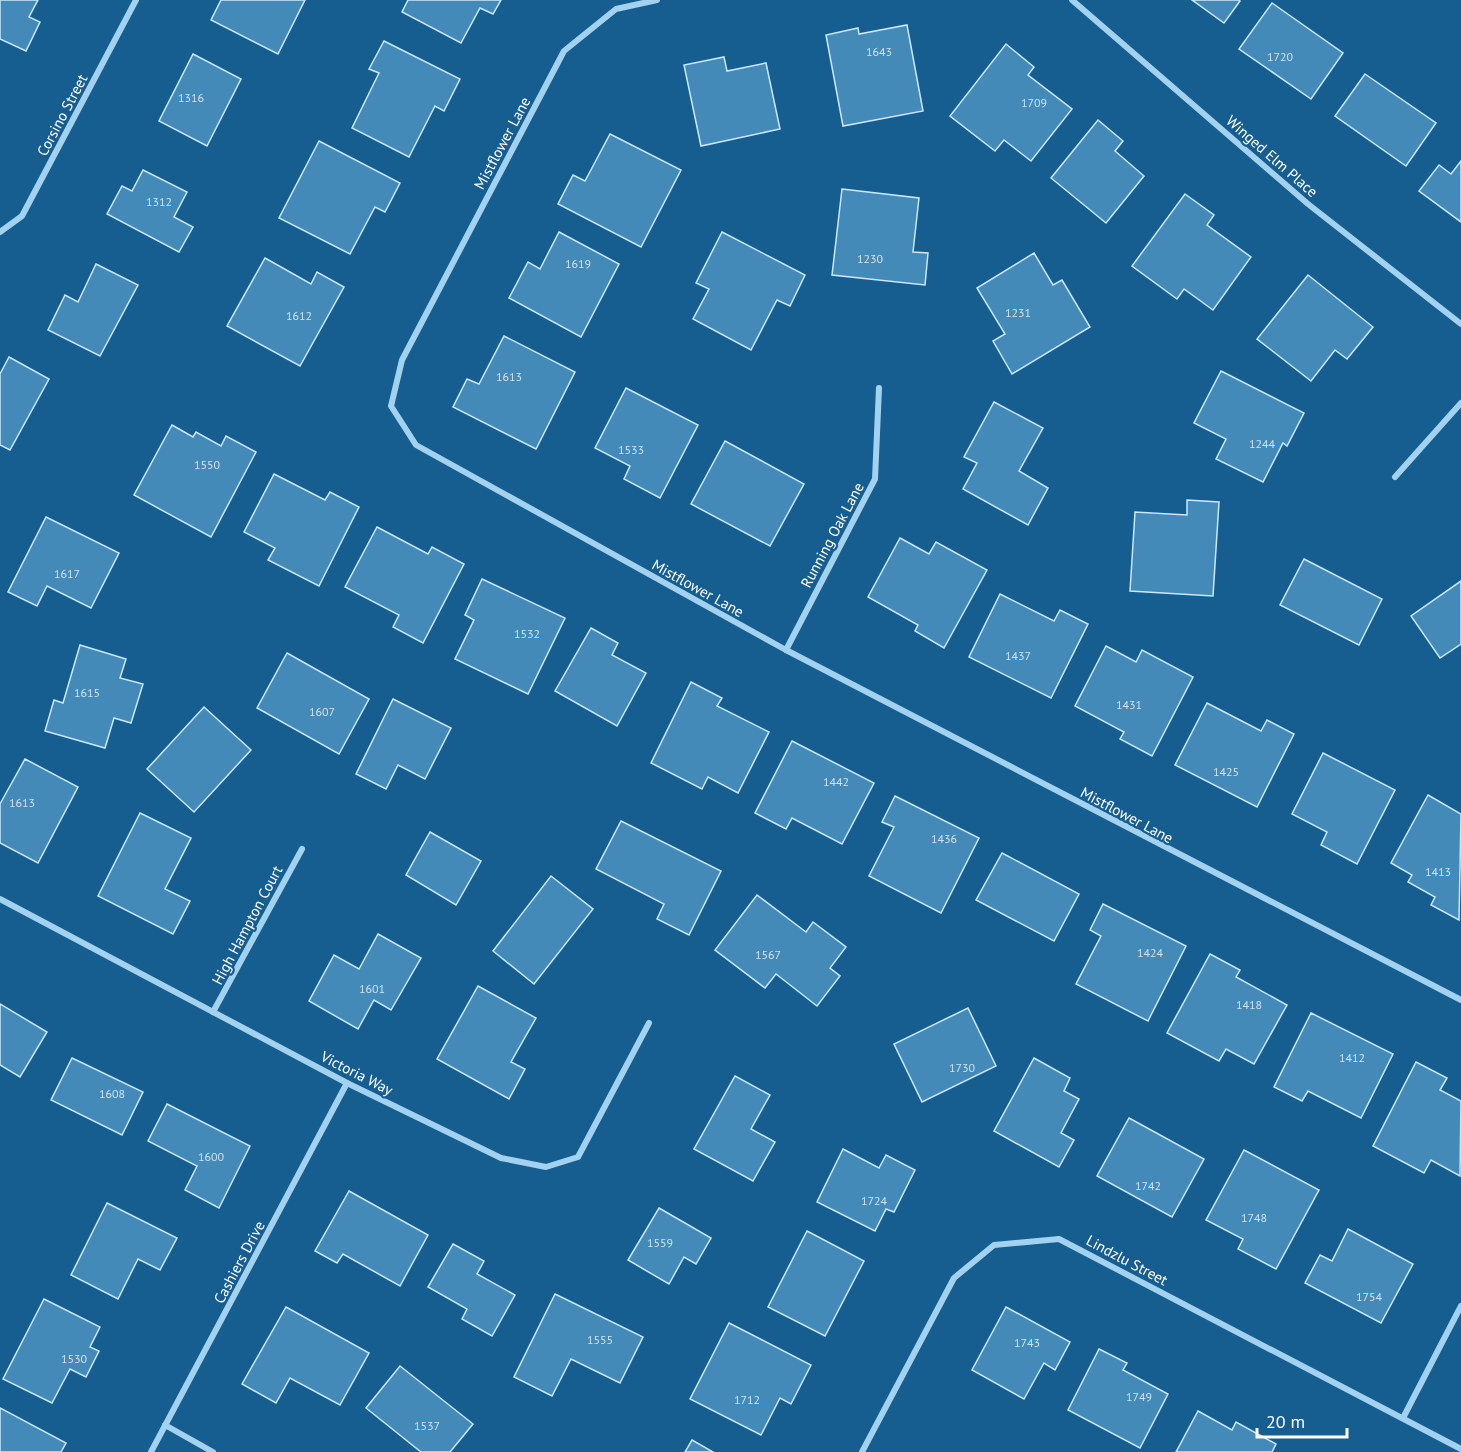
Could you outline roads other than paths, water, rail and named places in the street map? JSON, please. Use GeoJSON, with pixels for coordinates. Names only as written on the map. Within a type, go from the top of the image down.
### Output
{"type":"FeatureCollection","features":[{"type":"Feature","properties":{"kind":"street","name":"Corsino Street"},"geometry":{"type":"LineString","coordinates":[[0,232],[22,216],[136,0]]}},
{"type":"Feature","properties":{"kind":"street","name":"Mistflower Lane"},"geometry":{"type":"LineString","coordinates":[[657,0],[616,9],[564,51],[402,360],[391,406],[416,445],[786,650],[1461,1000]]}},
{"type":"Feature","properties":{"kind":"street","name":"Winged Elm Place"},"geometry":{"type":"LineString","coordinates":[[1072,0],[1308,204],[1461,324]]}},
{"type":"Feature","properties":{"kind":"street","name":"Running Oak Lane"},"geometry":{"type":"LineString","coordinates":[[786,650],[875,478],[879,388]]}},
{"type":"Feature","properties":{"kind":"street"},"geometry":{"type":"LineString","coordinates":[[1395,477],[1461,403]]}},
{"type":"Feature","properties":{"kind":"street","name":"High Hampton Court"},"geometry":{"type":"LineString","coordinates":[[213,1012],[302,849]]}},
{"type":"Feature","properties":{"kind":"street","name":"Victoria Way"},"geometry":{"type":"LineString","coordinates":[[0,899],[347,1083],[501,1158],[546,1167],[578,1157],[649,1023]]}},
{"type":"Feature","properties":{"kind":"street","name":"Cashiers Drive"},"geometry":{"type":"LineString","coordinates":[[151,1452],[347,1083]]}},
{"type":"Feature","properties":{"kind":"street","name":"Lindzlu Street"},"geometry":{"type":"LineString","coordinates":[[862,1452],[954,1278],[994,1245],[1059,1239],[1461,1449]]}},
{"type":"Feature","properties":{"kind":"street"},"geometry":{"type":"LineString","coordinates":[[1402,1418],[1461,1306]]}},
{"type":"Feature","properties":{"kind":"street"},"geometry":{"type":"LineString","coordinates":[[165,1425],[213,1452]]}}]}
